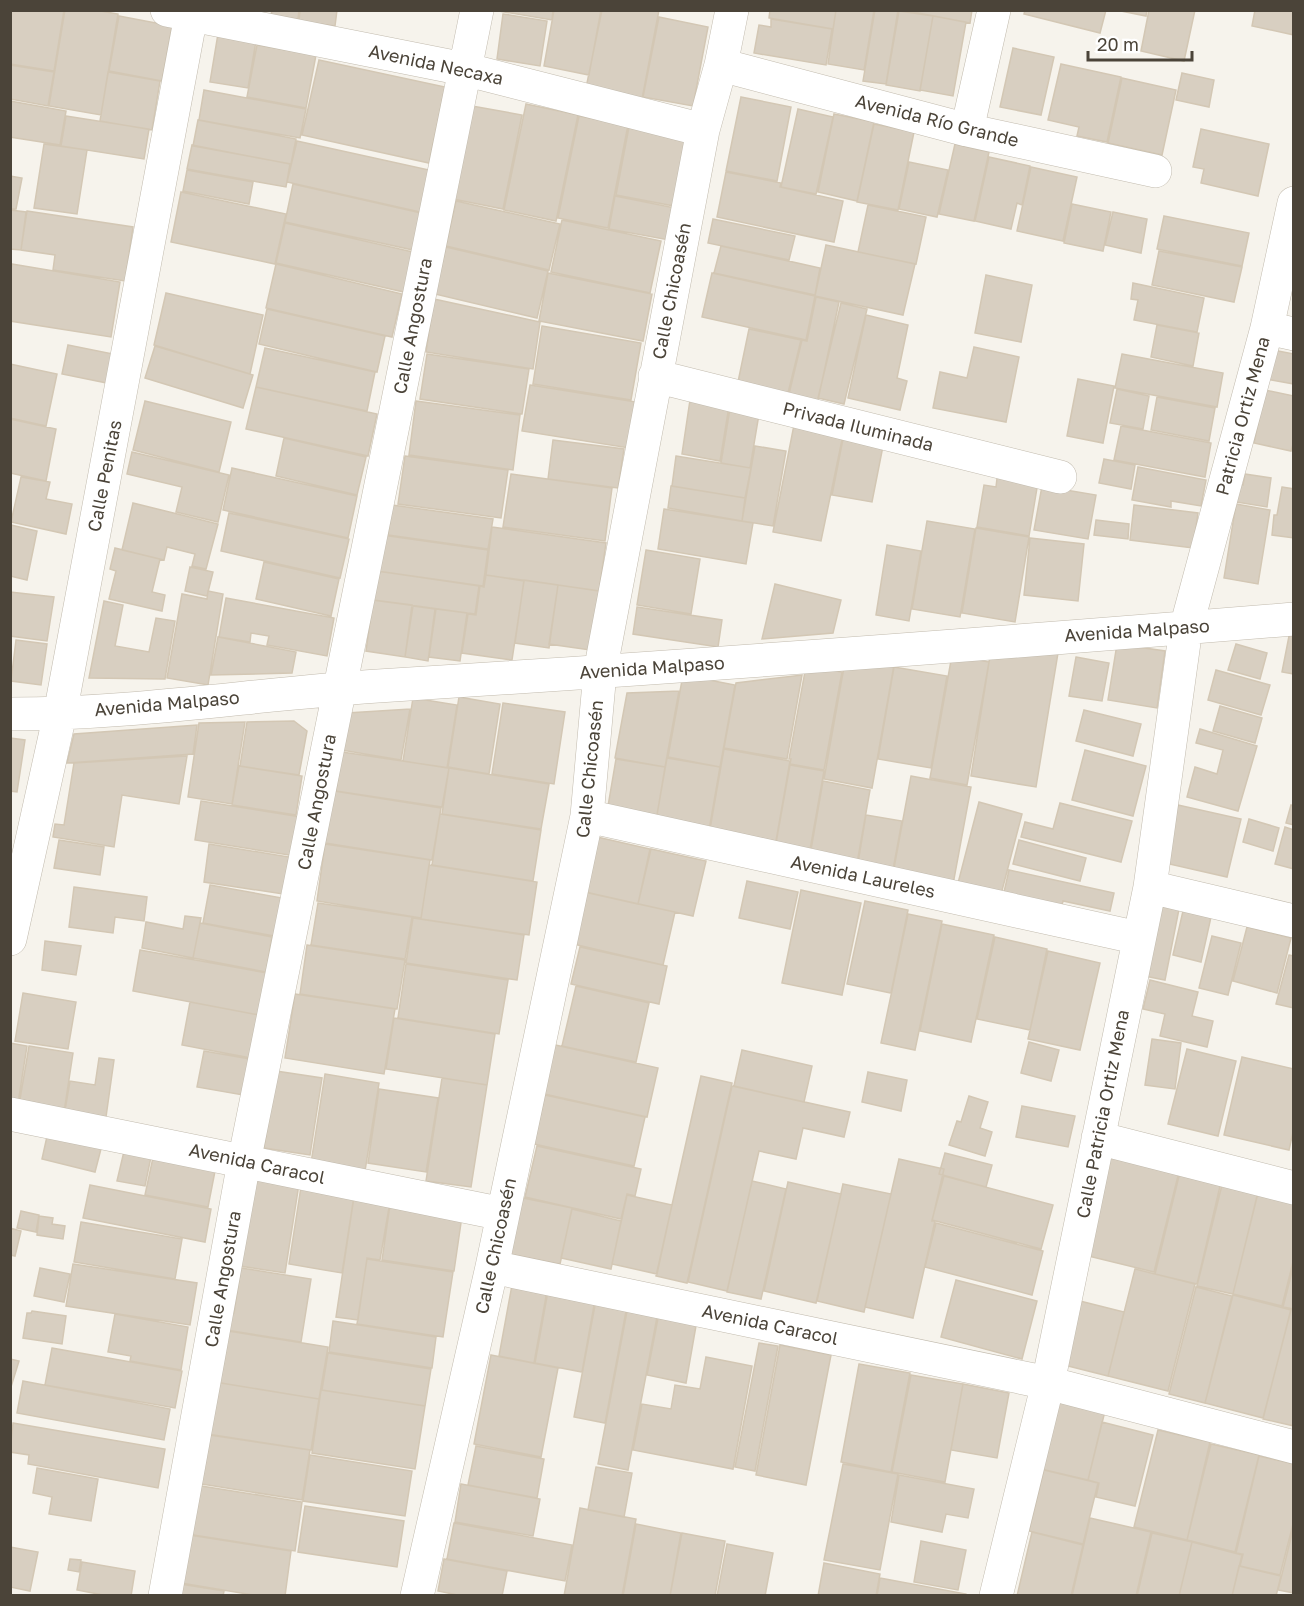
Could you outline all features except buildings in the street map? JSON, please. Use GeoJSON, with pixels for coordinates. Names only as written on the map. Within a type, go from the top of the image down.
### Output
{"type":"FeatureCollection","features":[{"type":"Feature","properties":{"kind":"street","name":"Calle Angostura"},"geometry":{"type":"LineString","coordinates":[[165,1596],[244,1162],[477,10]]}},
{"type":"Feature","properties":{"kind":"street","name":"Calle Chicoasén"},"geometry":{"type":"LineString","coordinates":[[417,1596],[492,1267],[587,816],[600,672],[704,130],[732,10]]}},
{"type":"Feature","properties":{"kind":"street"},"geometry":{"type":"LineString","coordinates":[[967,130],[994,10]]}},
{"type":"Feature","properties":{"kind":"street","name":"Avenida Necaxa"},"geometry":{"type":"LineString","coordinates":[[183,12],[464,69],[704,130]]}},
{"type":"Feature","properties":{"kind":"street","name":"Calle Penitas"},"geometry":{"type":"LineString","coordinates":[[10,939],[60,714],[183,12]]}},
{"type":"Feature","properties":{"kind":"street","name":"Avenida Río Grande"},"geometry":{"type":"LineString","coordinates":[[721,65],[967,130],[1155,171]]}},
{"type":"Feature","properties":{"kind":"street","name":"Patricia Ortiz Mena"},"geometry":{"type":"LineString","coordinates":[[1186,628],[1280,331],[1293,203]]}},
{"type":"Feature","properties":{"kind":"street","name":"Privada Iluminada"},"geometry":{"type":"LineString","coordinates":[[656,376],[1060,477]]}},
{"type":"Feature","properties":{"kind":"street","name":"Avenida Malpaso"},"geometry":{"type":"LineString","coordinates":[[10,714],[60,714],[340,689],[600,672],[1293,619]]}},
{"type":"Feature","properties":{"kind":"street","name":"Calle Patricia Ortiz Mena"},"geometry":{"type":"LineString","coordinates":[[996,1596],[1048,1383],[1150,887],[1186,628]]}},
{"type":"Feature","properties":{"kind":"street","name":"Avenida Laureles"},"geometry":{"type":"LineString","coordinates":[[587,816],[1139,938]]}},
{"type":"Feature","properties":{"kind":"street"},"geometry":{"type":"LineString","coordinates":[[1150,887],[1293,921]]}},
{"type":"Feature","properties":{"kind":"street","name":"Avenida Caracol"},"geometry":{"type":"LineString","coordinates":[[10,1114],[503,1214]]}},
{"type":"Feature","properties":{"kind":"street"},"geometry":{"type":"LineString","coordinates":[[1098,1138],[1293,1188]]}},
{"type":"Feature","properties":{"kind":"street","name":"Avenida Caracol"},"geometry":{"type":"LineString","coordinates":[[492,1267],[1048,1383],[1293,1447]]}}]}
